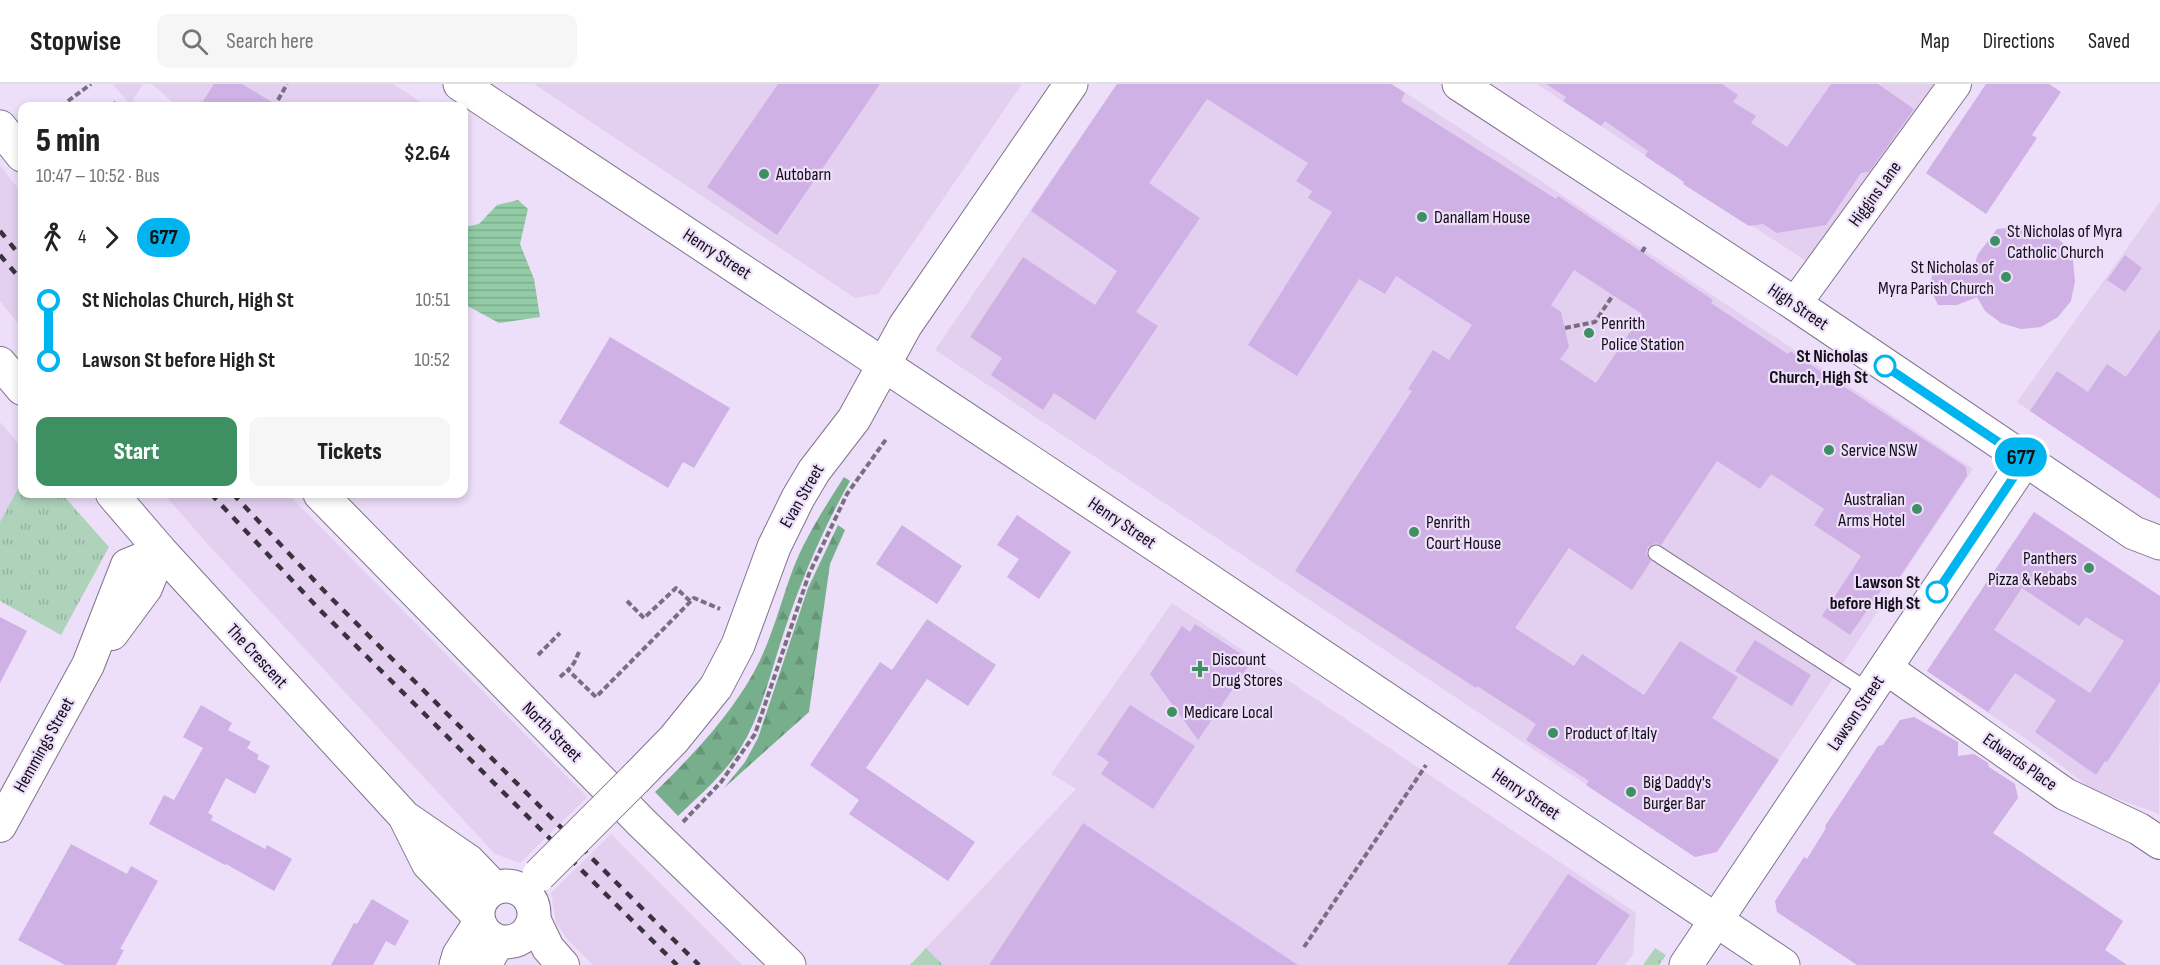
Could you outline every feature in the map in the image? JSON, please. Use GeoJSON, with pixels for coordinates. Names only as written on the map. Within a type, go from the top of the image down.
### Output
{"type":"FeatureCollection","features":[{"type":"Feature","properties":{"kind":"main road","name":"Henry Street"},"geometry":{"type":"LineString","coordinates":[[460,84],[1783,965]]}},
{"type":"Feature","properties":{"kind":"main road","name":"Evan Street"},"geometry":{"type":"LineString","coordinates":[[523,893],[674,739],[716,687],[738,645],[774,548],[814,471],[854,419],[905,326],[1071,84]]}},
{"type":"Feature","properties":{"kind":"main road","name":"High Street"},"geometry":{"type":"LineString","coordinates":[[1460,84],[1795,304],[2025,460],[2147,538],[2160,564]]}},
{"type":"Feature","properties":{"kind":"main road"},"geometry":{"type":"LineString","coordinates":[[0,127],[18,150]]}},
{"type":"Feature","properties":{"kind":"main road","name":"Lawson Street"},"geometry":{"type":"LineString","coordinates":[[1686,965],[2025,460]]}},
{"type":"Feature","properties":{"kind":"main road","name":"North Street"},"geometry":{"type":"LineString","coordinates":[[324,498],[642,823],[789,965]]}},
{"type":"Feature","properties":{"kind":"main road"},"geometry":{"type":"LineString","coordinates":[[456,965],[459,955],[485,937],[514,941],[521,938],[532,926],[523,893],[484,896],[480,902],[485,937]]}},
{"type":"Feature","properties":{"kind":"street","name":"Higgins Lane"},"geometry":{"type":"LineString","coordinates":[[1795,304],[1955,84]]}},
{"type":"Feature","properties":{"kind":"street"},"geometry":{"type":"LineString","coordinates":[[0,363],[18,384]]}},
{"type":"Feature","properties":{"kind":"street","name":"The Crescent"},"geometry":{"type":"LineString","coordinates":[[115,498],[161,551],[405,817],[469,861],[523,893],[548,948],[563,965]]}},
{"type":"Feature","properties":{"kind":"street","name":"Hemmings Street"},"geometry":{"type":"LineString","coordinates":[[0,826],[88,665],[146,588],[161,551]]}},
{"type":"Feature","properties":{"kind":"street","name":"Edwards Place"},"geometry":{"type":"LineString","coordinates":[[1878,680],[2065,794],[2139,829],[2160,843]]}},
{"type":"Feature","properties":{"kind":"street","name":"The Crescent"},"geometry":{"type":"LineString","coordinates":[[405,817],[428,864],[485,937]]}},
{"type":"Feature","properties":{"kind":"lane"},"geometry":{"type":"LineString","coordinates":[[1656,553],[1878,680]]}},
{"type":"Feature","properties":{"kind":"path"},"geometry":{"type":"LineString","coordinates":[[68,101],[91,84]]}},
{"type":"Feature","properties":{"kind":"path"},"geometry":{"type":"LineString","coordinates":[[278,100],[287,84]]}},
{"type":"Feature","properties":{"kind":"path"},"geometry":{"type":"LineString","coordinates":[[1642,252],[1645,247]]}},
{"type":"Feature","properties":{"kind":"path"},"geometry":{"type":"LineString","coordinates":[[1565,328],[1595,322],[1613,295]]}},
{"type":"Feature","properties":{"kind":"path"},"geometry":{"type":"LineString","coordinates":[[676,829],[721,782],[755,734],[809,574],[847,494],[887,438]]}},
{"type":"Feature","properties":{"kind":"path"},"geometry":{"type":"LineString","coordinates":[[627,602],[644,618],[676,588],[690,601]]}},
{"type":"Feature","properties":{"kind":"path"},"geometry":{"type":"LineString","coordinates":[[568,670],[596,697],[694,598],[723,610]]}},
{"type":"Feature","properties":{"kind":"path"},"geometry":{"type":"LineString","coordinates":[[538,655],[560,633]]}},
{"type":"Feature","properties":{"kind":"path"},"geometry":{"type":"LineString","coordinates":[[560,677],[574,663],[579,652]]}},
{"type":"Feature","properties":{"kind":"path"},"geometry":{"type":"LineString","coordinates":[[1304,947],[1426,765]]}},
{"type":"Feature","properties":{"kind":"shaded area"},"geometry":{"type":"Polygon","coordinates":[[[113,84],[143,84],[132,102],[128,102],[113,84]]]}},
{"type":"Feature","properties":{"kind":"shaded area"},"geometry":{"type":"Polygon","coordinates":[[[152,84],[393,84],[421,102],[172,102],[152,84]]]}},
{"type":"Feature","properties":{"kind":"shaded area"},"geometry":{"type":"Polygon","coordinates":[[[534,84],[1022,84],[878,294],[855,298],[534,84]]]}},
{"type":"Feature","properties":{"kind":"shaded area"},"geometry":{"type":"Polygon","coordinates":[[[1117,84],[1392,84],[1973,469],[1717,852],[1695,857],[935,350],[1117,84]]]}},
{"type":"Feature","properties":{"kind":"shaded area"},"geometry":{"type":"Polygon","coordinates":[[[1537,84],[1940,84],[1812,265],[1537,84]]]}},
{"type":"Feature","properties":{"kind":"shaded area"},"geometry":{"type":"Polygon","coordinates":[[[0,165],[18,189],[18,323],[0,301],[0,165]]]}},
{"type":"Feature","properties":{"kind":"shaded area"},"geometry":{"type":"Polygon","coordinates":[[[518,200],[528,209],[520,244],[534,279],[540,317],[499,323],[468,306],[468,226],[479,224],[497,205],[518,200]]]}},
{"type":"Feature","properties":{"kind":"shaded area"},"geometry":{"type":"Polygon","coordinates":[[[2160,202],[2160,499],[2017,402],[2160,202]]]}},
{"type":"Feature","properties":{"kind":"shaded area"},"geometry":{"type":"Polygon","coordinates":[[[0,422],[18,443],[18,488],[0,522],[0,422]]]}},
{"type":"Feature","properties":{"kind":"shaded area"},"geometry":{"type":"Polygon","coordinates":[[[167,498],[292,498],[587,797],[520,863],[495,854],[167,498]]]}},
{"type":"Feature","properties":{"kind":"shaded area"},"geometry":{"type":"Polygon","coordinates":[[[2034,512],[2160,596],[2159,814],[2091,789],[2036,746],[1927,671],[2034,512]]]}},
{"type":"Feature","properties":{"kind":"shaded area"},"geometry":{"type":"Polygon","coordinates":[[[1172,603],[1636,913],[1633,954],[1625,965],[943,965],[926,948],[1076,789],[1051,774],[1172,603]]]}},
{"type":"Feature","properties":{"kind":"shaded area"},"geometry":{"type":"Polygon","coordinates":[[[611,834],[742,965],[593,965],[568,940],[556,923],[551,893],[611,834]]]}},
{"type":"Feature","properties":{"kind":"green space"},"geometry":{"type":"Polygon","coordinates":[[[844,477],[850,481],[805,574],[759,709],[746,738],[725,769],[678,816],[655,792],[709,735],[744,689],[766,647],[798,557],[816,522],[844,477]]]}},
{"type":"Feature","properties":{"kind":"green space"},"geometry":{"type":"Polygon","coordinates":[[[18,488],[18,498],[66,498],[109,547],[61,635],[0,601],[0,522],[18,488]]]}},
{"type":"Feature","properties":{"kind":"green space"},"geometry":{"type":"Polygon","coordinates":[[[838,525],[845,530],[830,564],[809,712],[724,788],[745,762],[758,738],[808,588],[838,525]]]}},
{"type":"Feature","properties":{"kind":"green space"},"geometry":{"type":"Polygon","coordinates":[[[926,948],[943,965],[910,965],[926,948]]]}},
{"type":"Feature","properties":{"kind":"green space"},"geometry":{"type":"Polygon","coordinates":[[[1655,948],[1666,955],[1659,965],[1643,965],[1655,948]]]}},
{"type":"Feature","properties":{"kind":"building"},"geometry":{"type":"Polygon","coordinates":[[[214,84],[242,84],[272,102],[203,102],[214,84]]]}},
{"type":"Feature","properties":{"kind":"building"},"geometry":{"type":"Polygon","coordinates":[[[778,84],[880,84],[777,235],[707,187],[778,84]]]}},
{"type":"Feature","properties":{"kind":"building"},"geometry":{"type":"Polygon","coordinates":[[[1117,84],[1391,84],[1405,93],[1401,101],[1556,199],[1558,196],[1713,300],[1711,303],[1788,354],[1790,351],[1966,467],[1967,476],[1895,584],[1888,580],[1850,635],[1822,616],[1861,556],[1814,525],[1824,509],[1771,474],[1760,489],[1717,461],[1661,545],[1656,543],[1648,547],[1646,553],[1651,561],[1632,590],[1569,548],[1515,628],[1574,666],[1582,654],[1644,695],[1680,641],[1738,677],[1712,718],[1779,760],[1717,852],[1695,857],[1586,785],[1589,781],[1526,740],[1536,724],[1295,571],[1412,391],[1408,389],[1433,350],[1449,360],[1472,325],[1396,276],[1385,294],[1359,279],[1297,376],[1248,345],[1332,212],[1308,198],[1312,191],[1296,181],[1308,163],[1207,99],[1149,183],[1200,218],[1136,312],[1158,326],[1095,420],[1054,393],[1043,410],[991,375],[1002,358],[970,337],[1023,257],[1095,305],[1117,271],[1031,211],[1117,84]],[[1574,270],[1551,305],[1561,312],[1569,347],[1560,359],[1596,383],[1642,314],[1574,270]]]}},
{"type":"Feature","properties":{"kind":"building"},"geometry":{"type":"Polygon","coordinates":[[[1546,84],[1722,84],[1738,95],[1733,102],[1756,116],[1751,123],[1787,147],[1831,84],[1878,84],[1914,109],[1869,172],[1861,173],[1826,225],[1777,233],[1763,224],[1749,226],[1683,184],[1684,182],[1645,156],[1648,151],[1605,121],[1601,126],[1563,101],[1566,97],[1546,84]]]}},
{"type":"Feature","properties":{"kind":"building"},"geometry":{"type":"Polygon","coordinates":[[[1986,84],[2049,84],[2061,92],[2032,135],[2037,138],[1986,214],[1926,173],[1986,84]]]}},
{"type":"Feature","properties":{"kind":"building","name":"St Nicholas of Myra Parish Church"},"geometry":{"type":"Polygon","coordinates":[[[2027,226],[2047,231],[2063,243],[2073,261],[2075,281],[2071,301],[2058,317],[2041,327],[2021,329],[2001,323],[1985,311],[1977,297],[1957,305],[1938,305],[1930,288],[1933,269],[1949,265],[1974,266],[1978,254],[1997,229],[2027,226]]]}},
{"type":"Feature","properties":{"kind":"building"},"geometry":{"type":"Polygon","coordinates":[[[2125,255],[2142,268],[2125,292],[2107,280],[2125,255]]]}},
{"type":"Feature","properties":{"kind":"building"},"geometry":{"type":"Polygon","coordinates":[[[2160,329],[2160,499],[2030,411],[2057,371],[2088,392],[2107,364],[2126,377],[2160,329]]]}},
{"type":"Feature","properties":{"kind":"building"},"geometry":{"type":"Polygon","coordinates":[[[610,337],[730,408],[694,468],[683,462],[668,488],[559,423],[610,337]]]}},
{"type":"Feature","properties":{"kind":"building"},"geometry":{"type":"Polygon","coordinates":[[[2034,512],[2160,596],[2160,682],[2096,775],[2035,732],[2056,700],[2015,673],[1988,712],[1927,671],[2034,512]],[[2022,588],[1994,630],[2090,693],[2124,641],[2086,617],[2079,626],[2022,588]]]}},
{"type":"Feature","properties":{"kind":"building"},"geometry":{"type":"Polygon","coordinates":[[[1017,515],[1071,552],[1039,599],[1007,577],[1019,559],[997,545],[1017,515]]]}},
{"type":"Feature","properties":{"kind":"building"},"geometry":{"type":"Polygon","coordinates":[[[902,525],[962,566],[937,604],[876,564],[902,525]]]}},
{"type":"Feature","properties":{"kind":"building"},"geometry":{"type":"Polygon","coordinates":[[[0,617],[27,631],[0,683],[0,617]]]}},
{"type":"Feature","properties":{"kind":"building"},"geometry":{"type":"Polygon","coordinates":[[[927,619],[996,665],[968,706],[927,679],[866,768],[975,842],[948,881],[849,814],[859,800],[810,765],[880,662],[892,670],[927,619]]]}},
{"type":"Feature","properties":{"kind":"building"},"geometry":{"type":"Polygon","coordinates":[[[1195,624],[1252,661],[1198,740],[1150,674],[1182,626],[1190,632],[1195,624]]]}},
{"type":"Feature","properties":{"kind":"building"},"geometry":{"type":"Polygon","coordinates":[[[1755,640],[1811,675],[1792,706],[1735,671],[1755,640]]]}},
{"type":"Feature","properties":{"kind":"building"},"geometry":{"type":"Polygon","coordinates":[[[201,705],[232,723],[228,730],[251,742],[247,748],[259,755],[257,759],[270,766],[255,794],[226,778],[208,813],[213,816],[211,820],[265,849],[267,845],[292,859],[274,891],[149,824],[164,795],[174,800],[203,748],[183,737],[201,705]]]}},
{"type":"Feature","properties":{"kind":"building"},"geometry":{"type":"Polygon","coordinates":[[[1130,705],[1195,746],[1153,809],[1101,774],[1109,762],[1097,754],[1130,705]]]}},
{"type":"Feature","properties":{"kind":"building"},"geometry":{"type":"Polygon","coordinates":[[[1914,717],[1958,742],[1958,756],[1974,754],[2015,784],[2018,798],[1993,833],[2123,921],[2105,950],[2127,965],[1857,965],[1777,912],[1775,901],[1804,857],[1807,859],[1826,828],[1825,826],[1878,746],[1883,745],[1900,720],[1914,717]]]}},
{"type":"Feature","properties":{"kind":"building"},"geometry":{"type":"Polygon","coordinates":[[[1083,823],[1298,965],[989,965],[1083,823]]]}},
{"type":"Feature","properties":{"kind":"building"},"geometry":{"type":"Polygon","coordinates":[[[71,844],[127,874],[131,866],[158,881],[120,949],[124,950],[116,965],[65,965],[18,940],[71,844]]]}},
{"type":"Feature","properties":{"kind":"building"},"geometry":{"type":"Polygon","coordinates":[[[1568,874],[1630,915],[1596,965],[1507,965],[1568,874]]]}},
{"type":"Feature","properties":{"kind":"building"},"geometry":{"type":"Polygon","coordinates":[[[372,899],[409,921],[395,946],[386,941],[373,965],[331,965],[354,923],[357,924],[372,899]]]}},
{"type":"Feature","properties":{"kind":"railway"},"geometry":{"type":"LineString","coordinates":[[0,231],[18,253]]}},
{"type":"Feature","properties":{"kind":"railway"},"geometry":{"type":"LineString","coordinates":[[0,255],[18,276]]}},
{"type":"Feature","properties":{"kind":"railway"},"geometry":{"type":"LineString","coordinates":[[215,498],[320,610],[677,965]]}},
{"type":"Feature","properties":{"kind":"railway"},"geometry":{"type":"LineString","coordinates":[[237,498],[328,595],[699,965]]}},
{"type":"Feature","properties":{"kind":"bus line","name":"677"},"geometry":{"type":"LineString","coordinates":[[1885,366],[2025,460],[1937,592]]}},
{"type":"Feature","properties":{"kind":"place","name":"Autobarn"},"geometry":{"type":"Point","coordinates":[764,174]}},
{"type":"Feature","properties":{"kind":"place","name":"Danallam House"},"geometry":{"type":"Point","coordinates":[1422,217]}},
{"type":"Feature","properties":{"kind":"place","name":"St Nicholas of Myra Catholic Church"},"geometry":{"type":"Point","coordinates":[1995,241]}},
{"type":"Feature","properties":{"kind":"place","name":"St Nicholas of Myra Parish Church"},"geometry":{"type":"Point","coordinates":[2006,277]}},
{"type":"Feature","properties":{"kind":"place","name":"Penrith Police Station"},"geometry":{"type":"Point","coordinates":[1589,333]}},
{"type":"Feature","properties":{"kind":"place","name":"St Nicholas Church, High St"},"geometry":{"type":"Point","coordinates":[1885,366]}},
{"type":"Feature","properties":{"kind":"place","name":"Service NSW"},"geometry":{"type":"Point","coordinates":[1829,450]}},
{"type":"Feature","properties":{"kind":"place","name":"Australian Arms Hotel"},"geometry":{"type":"Point","coordinates":[1917,509]}},
{"type":"Feature","properties":{"kind":"place","name":"Penrith Court House"},"geometry":{"type":"Point","coordinates":[1414,532]}},
{"type":"Feature","properties":{"kind":"place","name":"Panthers Pizza & Kebabs"},"geometry":{"type":"Point","coordinates":[2089,568]}},
{"type":"Feature","properties":{"kind":"place","name":"Lawson St before High St"},"geometry":{"type":"Point","coordinates":[1937,592]}},
{"type":"Feature","properties":{"kind":"place","name":"Discount Drug Stores"},"geometry":{"type":"Point","coordinates":[1200,669]}},
{"type":"Feature","properties":{"kind":"place","name":"Medicare Local"},"geometry":{"type":"Point","coordinates":[1172,712]}},
{"type":"Feature","properties":{"kind":"place","name":"Product of Italy"},"geometry":{"type":"Point","coordinates":[1553,733]}},
{"type":"Feature","properties":{"kind":"place","name":"Big Daddy's Burger Bar"},"geometry":{"type":"Point","coordinates":[1631,792]}}]}
